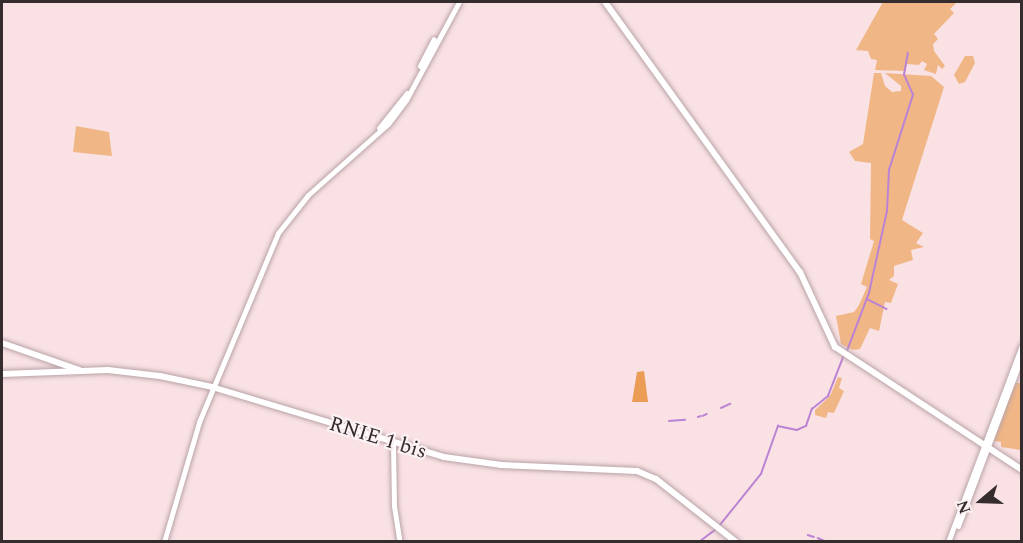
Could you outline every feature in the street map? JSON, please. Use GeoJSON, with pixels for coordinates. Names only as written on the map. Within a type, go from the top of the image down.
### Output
{"type":"FeatureCollection","features":[{"type":"Feature","properties":{"kind":"main road"},"geometry":{"type":"LineString","coordinates":[[162,542],[211,387],[278,233],[308,195],[388,124],[406,100],[457,2]]}},
{"type":"Feature","properties":{"kind":"main road"},"geometry":{"type":"LineString","coordinates":[[606,2],[801,272],[820,317],[844,355],[1022,470]]}},
{"type":"Feature","properties":{"kind":"main road"},"geometry":{"type":"LineString","coordinates":[[2,344],[76,371]]}},
{"type":"Feature","properties":{"kind":"main road"},"geometry":{"type":"LineString","coordinates":[[950,542],[1022,345]]}},
{"type":"Feature","properties":{"kind":"main road"},"geometry":{"type":"LineString","coordinates":[[985,446],[1022,356]]}},
{"type":"Feature","properties":{"kind":"main road","name":"RNIE 1 bis"},"geometry":{"type":"LineString","coordinates":[[2,374],[76,371],[138,373],[211,387],[393,444],[481,463],[642,473],[663,484],[736,542]]}},
{"type":"Feature","properties":{"kind":"main road"},"geometry":{"type":"LineString","coordinates":[[393,444],[394,506],[400,542]]}},
{"type":"Feature","properties":{"kind":"shaded area"},"geometry":{"type":"Polygon","coordinates":[[[883,2],[957,2],[950,9],[954,13],[934,34],[938,39],[933,44],[934,51],[945,66],[942,69],[938,65],[936,74],[924,70],[927,64],[922,61],[919,65],[907,64],[905,71],[875,70],[877,60],[871,59],[868,51],[856,50],[883,2]]]}},
{"type":"Feature","properties":{"kind":"shaded area"},"geometry":{"type":"Polygon","coordinates":[[[965,56],[973,56],[975,63],[965,82],[959,84],[954,75],[965,56]]]}},
{"type":"Feature","properties":{"kind":"shaded area"},"geometry":{"type":"Polygon","coordinates":[[[874,73],[881,73],[885,86],[892,92],[901,91],[901,86],[885,73],[931,76],[944,87],[902,220],[923,233],[916,243],[924,247],[911,250],[913,260],[894,266],[894,276],[889,280],[898,284],[891,303],[885,302],[879,331],[870,328],[860,349],[853,350],[841,344],[836,316],[854,312],[867,287],[861,284],[874,241],[870,239],[871,163],[855,161],[849,152],[863,144],[874,73]]]}},
{"type":"Feature","properties":{"kind":"shaded area"},"geometry":{"type":"Polygon","coordinates":[[[76,126],[109,132],[112,156],[73,152],[76,126]]]}},
{"type":"Feature","properties":{"kind":"shaded area"},"geometry":{"type":"Polygon","coordinates":[[[644,371],[648,402],[632,402],[637,372],[644,371]]]}},
{"type":"Feature","properties":{"kind":"shaded area"},"geometry":{"type":"Polygon","coordinates":[[[838,377],[842,378],[839,388],[844,391],[834,413],[828,412],[826,418],[815,415],[815,410],[830,396],[838,377]]]}},
{"type":"Feature","properties":{"kind":"shaded area"},"geometry":{"type":"Polygon","coordinates":[[[1015,383],[1021,383],[1021,450],[1001,447],[1001,442],[994,441],[1015,383]]]}},
{"type":"Feature","properties":{"kind":"waterway"},"geometry":{"type":"LineString","coordinates":[[847,351],[869,293],[887,211],[889,170],[913,95],[904,75],[908,53]]}},
{"type":"Feature","properties":{"kind":"waterway"},"geometry":{"type":"LineString","coordinates":[[867,299],[887,309]]}},
{"type":"Feature","properties":{"kind":"waterway"},"geometry":{"type":"LineString","coordinates":[[720,525],[761,474],[778,426],[797,430],[806,426],[812,409],[828,396],[844,355]]}},
{"type":"Feature","properties":{"kind":"waterway"},"geometry":{"type":"LineString","coordinates":[[721,408],[730,404]]}},
{"type":"Feature","properties":{"kind":"waterway"},"geometry":{"type":"LineString","coordinates":[[703,416],[707,414]]}},
{"type":"Feature","properties":{"kind":"waterway"},"geometry":{"type":"LineString","coordinates":[[669,421],[685,420]]}},
{"type":"Feature","properties":{"kind":"waterway"},"geometry":{"type":"LineString","coordinates":[[699,542],[715,530]]}},
{"type":"Feature","properties":{"kind":"waterway"},"geometry":{"type":"LineString","coordinates":[[808,535],[814,537]]}},
{"type":"Feature","properties":{"kind":"waterway"},"geometry":{"type":"LineString","coordinates":[[818,538],[827,542]]}}]}
